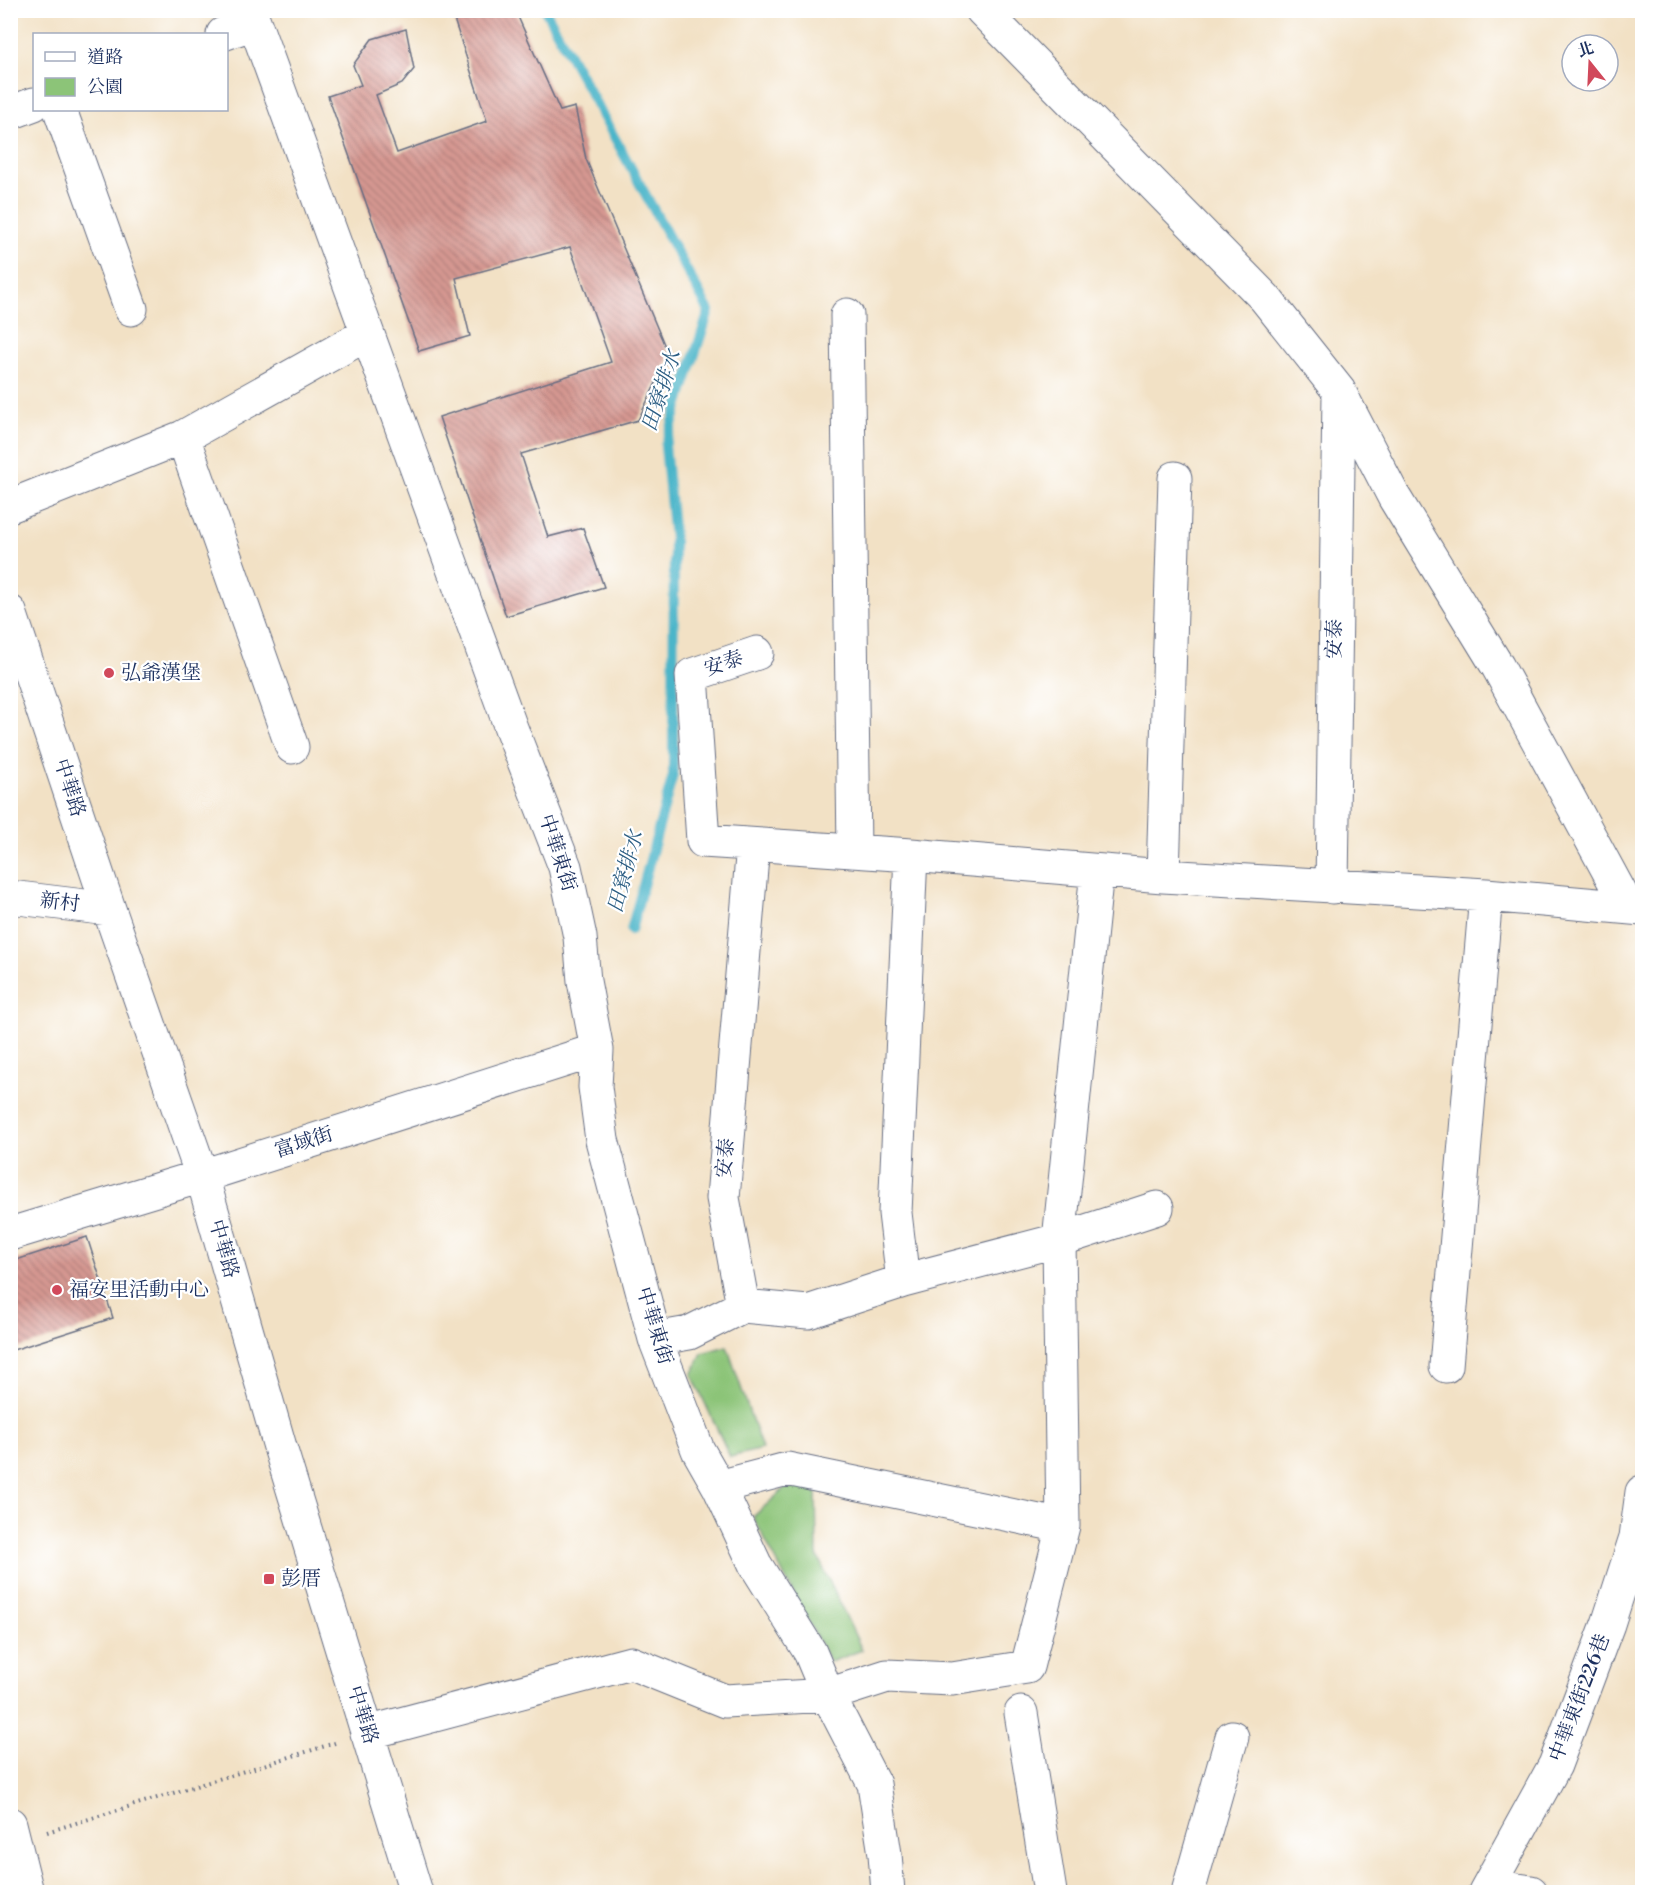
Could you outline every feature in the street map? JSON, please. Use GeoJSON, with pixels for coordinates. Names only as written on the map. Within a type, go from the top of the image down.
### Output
{"type":"FeatureCollection","features":[{"type":"Feature","properties":{"kind":"street"},"geometry":{"type":"LineString","coordinates":[[982,10],[1264,298],[1339,391],[1395,497],[1498,668],[1635,908]]}},
{"type":"Feature","properties":{"kind":"street"},"geometry":{"type":"LineString","coordinates":[[225,33],[252,17]]}},
{"type":"Feature","properties":{"kind":"street","name":"中華東街"},"geometry":{"type":"LineString","coordinates":[[252,17],[511,728],[565,867],[580,937],[584,981],[597,1050],[595,1087],[602,1140],[655,1339],[698,1450],[719,1487],[754,1564],[810,1652],[828,1695],[874,1784],[885,1854],[888,1893]]}},
{"type":"Feature","properties":{"kind":"street"},"geometry":{"type":"LineString","coordinates":[[10,112],[33,104]]}},
{"type":"Feature","properties":{"kind":"street"},"geometry":{"type":"LineString","coordinates":[[60,111],[131,309]]}},
{"type":"Feature","properties":{"kind":"street"},"geometry":{"type":"LineString","coordinates":[[847,315],[854,851]]}},
{"type":"Feature","properties":{"kind":"street"},"geometry":{"type":"LineString","coordinates":[[10,506],[183,437],[367,334]]}},
{"type":"Feature","properties":{"kind":"street","name":"安泰"},"geometry":{"type":"LineString","coordinates":[[1332,887],[1339,391]]}},
{"type":"Feature","properties":{"kind":"street"},"geometry":{"type":"LineString","coordinates":[[183,437],[292,747]]}},
{"type":"Feature","properties":{"kind":"street"},"geometry":{"type":"LineString","coordinates":[[1163,876],[1175,478]]}},
{"type":"Feature","properties":{"kind":"street","name":"中華路"},"geometry":{"type":"LineString","coordinates":[[10,612],[109,909],[202,1176],[280,1447],[416,1893]]}},
{"type":"Feature","properties":{"kind":"street","name":"安泰"},"geometry":{"type":"LineString","coordinates":[[757,653],[692,675],[703,841],[911,855],[1163,876],[1486,895],[1635,908]]}},
{"type":"Feature","properties":{"kind":"street","name":"安泰"},"geometry":{"type":"LineString","coordinates":[[743,1306],[723,1198],[753,845]]}},
{"type":"Feature","properties":{"kind":"street"},"geometry":{"type":"LineString","coordinates":[[903,1281],[895,1213],[911,855]]}},
{"type":"Feature","properties":{"kind":"street"},"geometry":{"type":"LineString","coordinates":[[367,1733],[632,1663],[725,1701],[828,1695],[887,1676],[951,1679],[1027,1667],[1063,1526],[1059,1240],[1097,871]]}},
{"type":"Feature","properties":{"kind":"street"},"geometry":{"type":"LineString","coordinates":[[1446,1365],[1486,895]]}},
{"type":"Feature","properties":{"kind":"street","name":"新村"},"geometry":{"type":"LineString","coordinates":[[10,897],[109,909]]}},
{"type":"Feature","properties":{"kind":"street","name":"富域街"},"geometry":{"type":"LineString","coordinates":[[10,1234],[202,1176],[597,1050]]}},
{"type":"Feature","properties":{"kind":"street"},"geometry":{"type":"LineString","coordinates":[[655,1339],[689,1333],[743,1306],[808,1312],[903,1281],[1059,1240],[1157,1208]]}},
{"type":"Feature","properties":{"kind":"street"},"geometry":{"type":"LineString","coordinates":[[719,1487],[787,1468],[1063,1526]]}},
{"type":"Feature","properties":{"kind":"street","name":"中華東街226巷"},"geometry":{"type":"LineString","coordinates":[[1487,1889],[1559,1754],[1608,1624],[1636,1537],[1642,1492]]}},
{"type":"Feature","properties":{"kind":"street"},"geometry":{"type":"LineString","coordinates":[[1021,1713],[1050,1893]]}},
{"type":"Feature","properties":{"kind":"street"},"geometry":{"type":"LineString","coordinates":[[1188,1893],[1232,1737]]}},
{"type":"Feature","properties":{"kind":"street"},"geometry":{"type":"LineString","coordinates":[[12,1836],[27,1893]]}},
{"type":"Feature","properties":{"kind":"street"},"geometry":{"type":"LineString","coordinates":[[1487,1889],[1531,1893]]}},
{"type":"Feature","properties":{"kind":"path"},"geometry":{"type":"LineString","coordinates":[[12,1836],[367,1733]]}},
{"type":"Feature","properties":{"kind":"green space"},"geometry":{"type":"Polygon","coordinates":[[[727,1346],[762,1449],[730,1457],[692,1375],[702,1353],[727,1346]]]}},
{"type":"Feature","properties":{"kind":"green space"},"geometry":{"type":"Polygon","coordinates":[[[816,1485],[817,1555],[862,1650],[830,1662],[753,1517],[785,1488],[816,1485]]]}},
{"type":"Feature","properties":{"kind":"building"},"geometry":{"type":"Polygon","coordinates":[[[451,10],[515,10],[560,111],[575,107],[586,159],[669,356],[638,420],[521,454],[548,537],[583,528],[604,587],[506,616],[439,417],[611,362],[570,247],[456,278],[470,336],[419,351],[328,96],[361,85],[353,65],[372,39],[406,29],[414,69],[402,84],[376,95],[397,153],[487,121],[451,10]]]}},
{"type":"Feature","properties":{"kind":"building","name":"福安里活動中心"},"geometry":{"type":"Polygon","coordinates":[[[87,1237],[113,1318],[10,1351],[10,1262],[87,1237]]]}},
{"type":"Feature","properties":{"kind":"waterway","name":"田寮排水"},"geometry":{"type":"LineString","coordinates":[[545,10],[709,311],[665,446],[674,538],[673,775],[631,930]]}},
{"type":"Feature","properties":{"kind":"place","name":"弘爺漢堡"},"geometry":{"type":"Point","coordinates":[109,673]}},
{"type":"Feature","properties":{"kind":"place","name":"福安里活動中心"},"geometry":{"type":"Point","coordinates":[57,1290]}},
{"type":"Feature","properties":{"kind":"place","name":"彭厝"},"geometry":{"type":"Point","coordinates":[269,1579]}}]}
